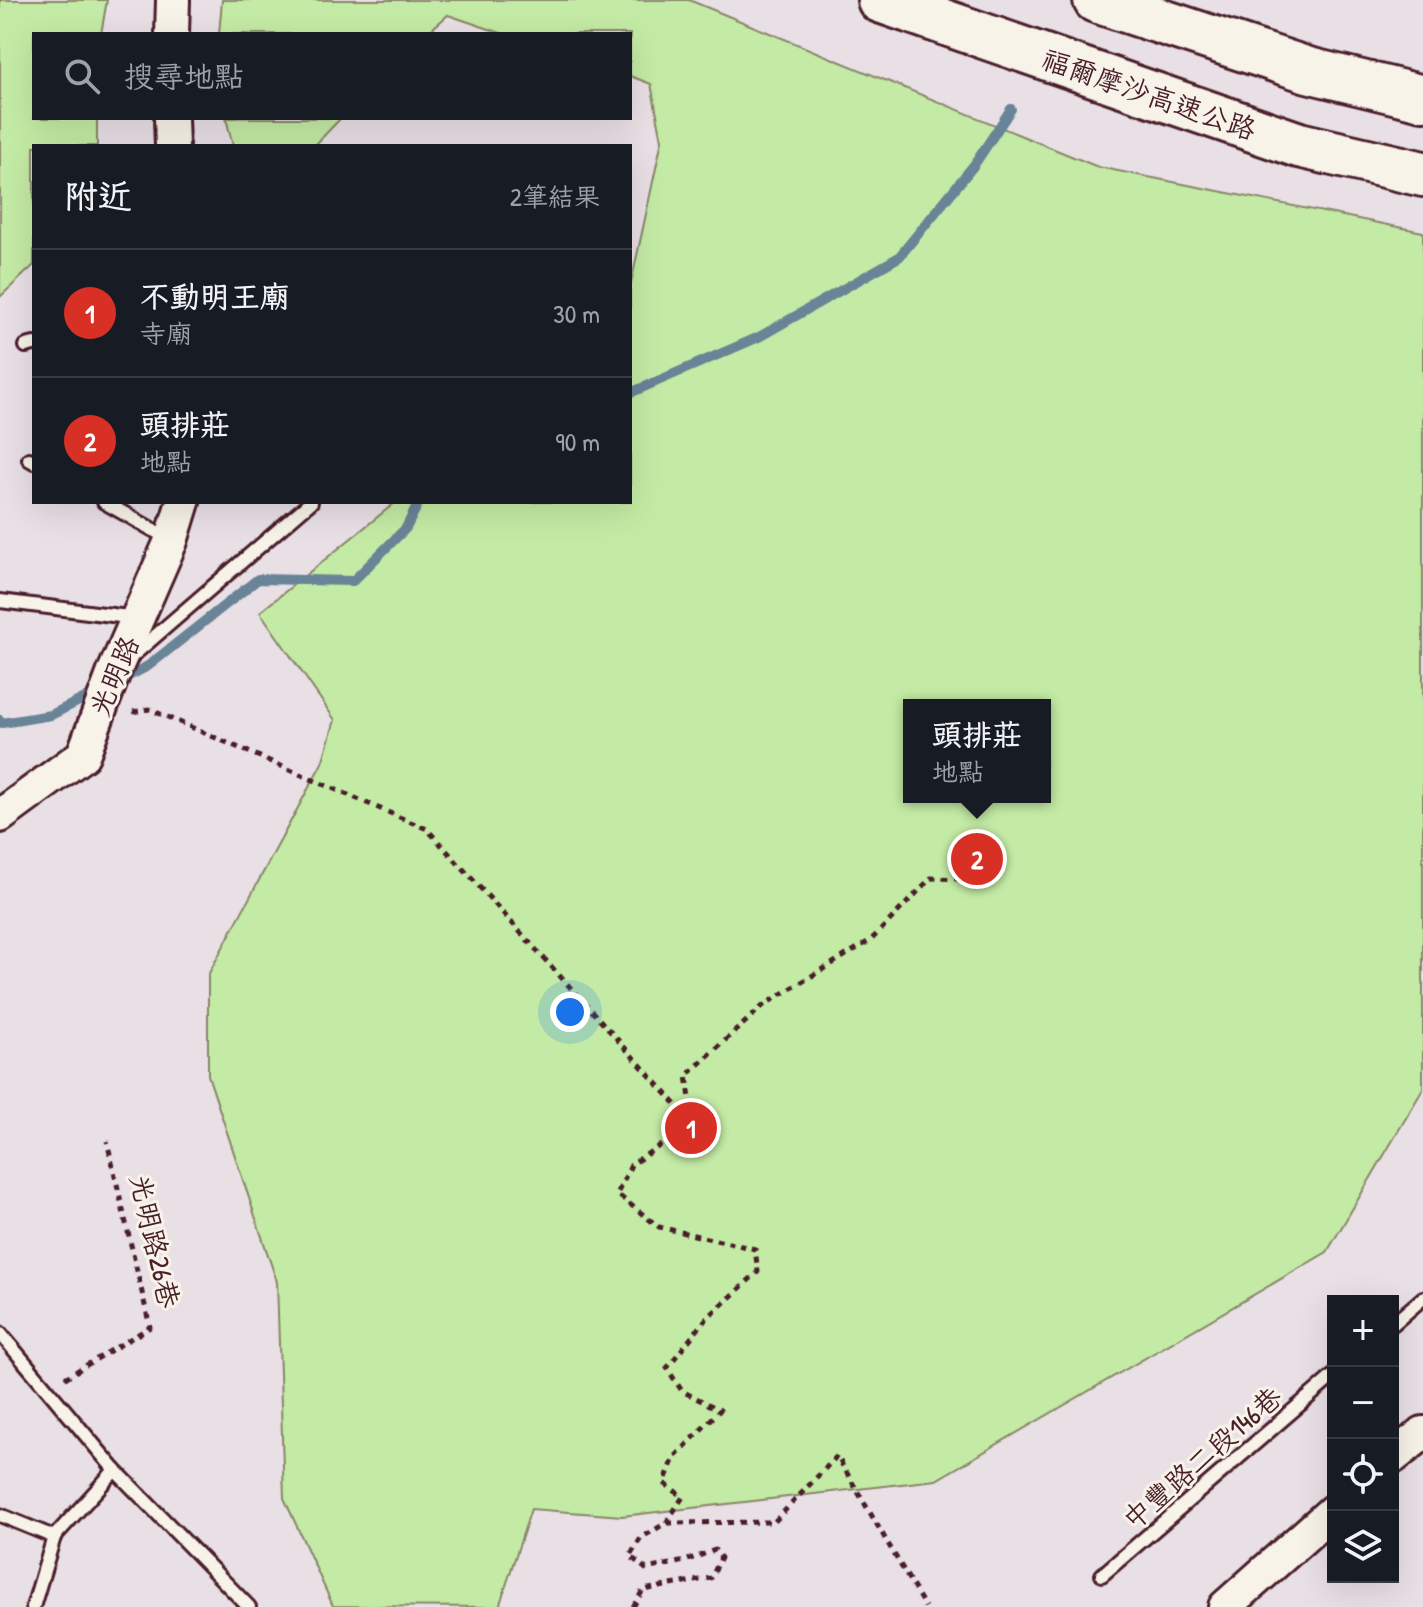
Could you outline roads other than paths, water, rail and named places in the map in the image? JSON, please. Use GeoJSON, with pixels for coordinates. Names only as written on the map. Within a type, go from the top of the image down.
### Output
{"type":"FeatureCollection","features":[{"type":"Feature","properties":{"kind":"highway","name":"福爾摩沙高速公路"},"geometry":{"type":"LineString","coordinates":[[880,0],[1299,145],[1423,174]]}},
{"type":"Feature","properties":{"kind":"highway"},"geometry":{"type":"LineString","coordinates":[[1096,0],[1308,70],[1423,98]]}},
{"type":"Feature","properties":{"kind":"street"},"geometry":{"type":"LineString","coordinates":[[172,32],[173,0]]}},
{"type":"Feature","properties":{"kind":"street"},"geometry":{"type":"LineString","coordinates":[[171,120],[172,144]]}},
{"type":"Feature","properties":{"kind":"street","name":"光明路"},"geometry":{"type":"LineString","coordinates":[[0,816],[83,755],[114,672],[171,541],[182,504]]}},
{"type":"Feature","properties":{"kind":"street"},"geometry":{"type":"LineString","coordinates":[[1399,1452],[1423,1433]]}},
{"type":"Feature","properties":{"kind":"street"},"geometry":{"type":"LineString","coordinates":[[1225,1607],[1327,1516]]}},
{"type":"Feature","properties":{"kind":"lane"},"geometry":{"type":"LineString","coordinates":[[107,504],[171,541]]}},
{"type":"Feature","properties":{"kind":"lane"},"geometry":{"type":"LineString","coordinates":[[114,672],[309,504]]}},
{"type":"Feature","properties":{"kind":"lane"},"geometry":{"type":"LineString","coordinates":[[0,601],[139,618]]}},
{"type":"Feature","properties":{"kind":"lane"},"geometry":{"type":"LineString","coordinates":[[1399,1319],[1423,1298]]}},
{"type":"Feature","properties":{"kind":"lane"},"geometry":{"type":"LineString","coordinates":[[0,1333],[115,1470],[249,1607]]}},
{"type":"Feature","properties":{"kind":"lane","name":"中豐路二段146巷"},"geometry":{"type":"LineString","coordinates":[[1102,1575],[1327,1381]]}},
{"type":"Feature","properties":{"kind":"lane"},"geometry":{"type":"LineString","coordinates":[[33,1607],[54,1537],[115,1470]]}},
{"type":"Feature","properties":{"kind":"lane"},"geometry":{"type":"LineString","coordinates":[[0,1515],[54,1537]]}},
{"type":"Feature","properties":{"kind":"waterway"},"geometry":{"type":"LineString","coordinates":[[632,392],[759,337],[899,257],[974,165],[1011,109]]}},
{"type":"Feature","properties":{"kind":"waterway"},"geometry":{"type":"LineString","coordinates":[[121,680],[148,666],[258,579],[353,581],[406,528],[418,504]]}},
{"type":"Feature","properties":{"kind":"waterway"},"geometry":{"type":"LineString","coordinates":[[0,720],[2,723],[51,715],[99,691]]}},
{"type":"Feature","properties":{"kind":"place","name":"頭排莊"},"geometry":{"type":"Point","coordinates":[977,859]}},
{"type":"Feature","properties":{"kind":"place","name":"不動明王廟"},"geometry":{"type":"Point","coordinates":[691,1128]}}]}
